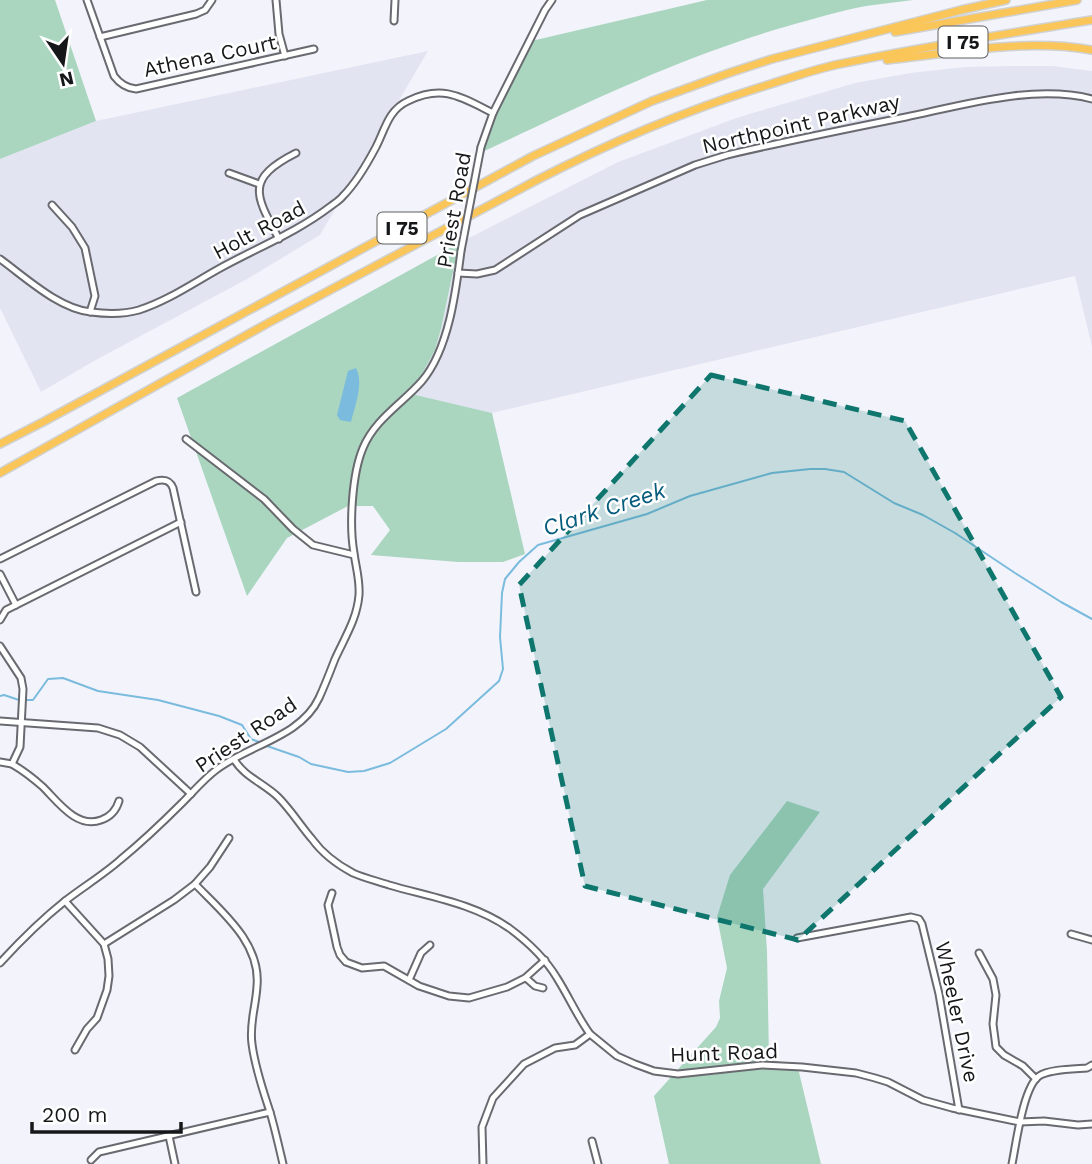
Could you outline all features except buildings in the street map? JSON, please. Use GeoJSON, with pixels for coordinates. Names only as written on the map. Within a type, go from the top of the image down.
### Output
{"type":"FeatureCollection","features":[{"type":"Feature","properties":{"kind":"highway"},"geometry":{"type":"LineString","coordinates":[[819,47],[1006,0]]}},
{"type":"Feature","properties":{"kind":"highway","name":"I 75"},"geometry":{"type":"LineString","coordinates":[[0,444],[533,156],[676,92],[729,73],[819,47],[1077,0]]}},
{"type":"Feature","properties":{"kind":"highway","name":"I 75"},"geometry":{"type":"LineString","coordinates":[[0,473],[270,322],[580,158],[644,130],[709,105],[834,66],[1092,20]]}},
{"type":"Feature","properties":{"kind":"highway"},"geometry":{"type":"LineString","coordinates":[[834,66],[1026,46],[1092,50]]}},
{"type":"Feature","properties":{"kind":"street","name":"Athena Court"},"geometry":{"type":"LineString","coordinates":[[87,0],[114,76],[120,83],[132,89],[314,49]]}},
{"type":"Feature","properties":{"kind":"street"},"geometry":{"type":"LineString","coordinates":[[100,37],[201,12],[212,0]]}},
{"type":"Feature","properties":{"kind":"street"},"geometry":{"type":"LineString","coordinates":[[276,0],[279,34],[285,56]]}},
{"type":"Feature","properties":{"kind":"street"},"geometry":{"type":"LineString","coordinates":[[394,21],[395,0]]}},
{"type":"Feature","properties":{"kind":"street","name":"Priest Road"},"geometry":{"type":"LineString","coordinates":[[0,963],[28,932],[119,862],[215,770],[296,724],[318,700],[355,617],[359,594],[351,526],[361,452],[381,421],[418,385],[432,367],[448,321],[481,147],[493,113],[552,0]]}},
{"type":"Feature","properties":{"kind":"street","name":"Holt Road"},"geometry":{"type":"LineString","coordinates":[[0,259],[69,306],[90,312],[136,311],[167,298],[321,215],[342,198],[362,172],[378,144],[388,118],[406,101],[430,92],[452,93],[493,113]]}},
{"type":"Feature","properties":{"kind":"street","name":"Northpoint Parkway"},"geometry":{"type":"LineString","coordinates":[[458,273],[477,274],[495,270],[580,215],[695,165],[727,155],[1002,97],[1055,93],[1092,99]]}},
{"type":"Feature","properties":{"kind":"street"},"geometry":{"type":"LineString","coordinates":[[279,239],[263,209],[259,184],[277,163],[296,153]]}},
{"type":"Feature","properties":{"kind":"street"},"geometry":{"type":"LineString","coordinates":[[229,173],[259,184]]}},
{"type":"Feature","properties":{"kind":"street"},"geometry":{"type":"LineString","coordinates":[[52,205],[72,227],[85,247],[95,296],[90,312]]}},
{"type":"Feature","properties":{"kind":"street"},"geometry":{"type":"LineString","coordinates":[[186,439],[264,499],[313,545],[354,555]]}},
{"type":"Feature","properties":{"kind":"street"},"geometry":{"type":"LineString","coordinates":[[0,559],[161,480],[168,481],[172,485],[196,592]]}},
{"type":"Feature","properties":{"kind":"street"},"geometry":{"type":"LineString","coordinates":[[0,620],[6,610],[181,522]]}},
{"type":"Feature","properties":{"kind":"street"},"geometry":{"type":"LineString","coordinates":[[0,574],[16,605]]}},
{"type":"Feature","properties":{"kind":"street"},"geometry":{"type":"LineString","coordinates":[[0,646],[21,678],[23,697],[20,747],[12,764]]}},
{"type":"Feature","properties":{"kind":"street"},"geometry":{"type":"LineString","coordinates":[[0,720],[98,727],[120,735],[139,747],[191,794]]}},
{"type":"Feature","properties":{"kind":"street","name":"Hunt Road"},"geometry":{"type":"LineString","coordinates":[[234,759],[243,770],[278,797],[314,842],[345,868],[365,878],[455,902],[486,915],[518,935],[545,960],[590,1034],[617,1056],[635,1064],[678,1074],[762,1065],[856,1073],[888,1082],[923,1100],[960,1110],[1020,1122],[1092,1124]]}},
{"type":"Feature","properties":{"kind":"street"},"geometry":{"type":"LineString","coordinates":[[0,762],[12,764],[26,772],[71,814],[84,821],[104,820],[112,814],[119,801]]}},
{"type":"Feature","properties":{"kind":"street"},"geometry":{"type":"LineString","coordinates":[[104,944],[195,884],[229,838]]}},
{"type":"Feature","properties":{"kind":"street"},"geometry":{"type":"LineString","coordinates":[[195,884],[238,930],[254,957],[258,983],[251,1043],[283,1164]]}},
{"type":"Feature","properties":{"kind":"street"},"geometry":{"type":"LineString","coordinates":[[332,893],[328,905],[340,955],[356,967],[384,966],[419,986],[449,996],[469,998],[507,987],[526,978],[545,960]]}},
{"type":"Feature","properties":{"kind":"street"},"geometry":{"type":"LineString","coordinates":[[65,901],[104,944],[108,958],[107,990],[97,1018],[75,1050]]}},
{"type":"Feature","properties":{"kind":"street","name":"Wheeler Drive"},"geometry":{"type":"LineString","coordinates":[[797,937],[911,917],[919,919],[939,994],[960,1110]]}},
{"type":"Feature","properties":{"kind":"street"},"geometry":{"type":"LineString","coordinates":[[1071,934],[1092,940]]}},
{"type":"Feature","properties":{"kind":"street"},"geometry":{"type":"LineString","coordinates":[[409,980],[421,953],[430,945]]}},
{"type":"Feature","properties":{"kind":"street"},"geometry":{"type":"LineString","coordinates":[[979,953],[992,979],[996,995],[993,1024],[996,1047],[1036,1079]]}},
{"type":"Feature","properties":{"kind":"street"},"geometry":{"type":"LineString","coordinates":[[526,978],[535,986],[543,988]]}},
{"type":"Feature","properties":{"kind":"street"},"geometry":{"type":"LineString","coordinates":[[483,1164],[482,1127],[493,1098],[524,1064],[555,1048],[575,1045],[590,1034]]}},
{"type":"Feature","properties":{"kind":"street"},"geometry":{"type":"LineString","coordinates":[[1012,1164],[1025,1098],[1036,1079],[1050,1072],[1087,1068],[1092,1065]]}},
{"type":"Feature","properties":{"kind":"street"},"geometry":{"type":"LineString","coordinates":[[91,1160],[99,1152],[270,1112]]}},
{"type":"Feature","properties":{"kind":"street"},"geometry":{"type":"LineString","coordinates":[[169,1136],[175,1164]]}},
{"type":"Feature","properties":{"kind":"street"},"geometry":{"type":"LineString","coordinates":[[592,1141],[598,1164]]}},
{"type":"Feature","properties":{"kind":"highlighted area"},"geometry":{"type":"Polygon","coordinates":[[[711,375],[905,421],[1061,697],[798,940],[585,886],[519,585],[711,375]]]}},
{"type":"Feature","properties":{"kind":"shaded area"},"geometry":{"type":"Polygon","coordinates":[[[428,51],[320,235],[249,278],[41,392],[0,308],[0,159],[96,121],[428,51]]]}},
{"type":"Feature","properties":{"kind":"shaded area"},"geometry":{"type":"Polygon","coordinates":[[[1053,66],[1092,71],[1092,347],[1075,276],[492,413],[406,394],[422,374],[435,350],[459,243],[618,162],[739,117],[855,83],[965,67],[1053,66]]]}},
{"type":"Feature","properties":{"kind":"green space"},"geometry":{"type":"Polygon","coordinates":[[[0,0],[55,0],[96,121],[0,159],[0,0]]]}},
{"type":"Feature","properties":{"kind":"green space"},"geometry":{"type":"Polygon","coordinates":[[[707,0],[913,0],[866,6],[747,38],[629,84],[476,155],[527,42],[707,0]]]}},
{"type":"Feature","properties":{"kind":"green space"},"geometry":{"type":"Polygon","coordinates":[[[459,243],[435,350],[422,374],[407,393],[492,413],[525,554],[503,562],[458,562],[371,555],[390,530],[373,506],[348,506],[287,538],[247,596],[177,398],[459,243]]]}},
{"type":"Feature","properties":{"kind":"green space"},"geometry":{"type":"Polygon","coordinates":[[[787,801],[820,812],[763,889],[769,1058],[798,1068],[821,1164],[669,1164],[654,1096],[716,1027],[720,1018],[719,1001],[727,968],[717,917],[730,875],[787,801]]]}},
{"type":"Feature","properties":{"kind":"water"},"geometry":{"type":"Polygon","coordinates":[[[356,368],[359,387],[351,422],[340,420],[337,415],[348,371],[356,368]]]}},
{"type":"Feature","properties":{"kind":"waterway","name":"Clark Creek"},"geometry":{"type":"LineString","coordinates":[[264,745],[311,764],[348,772],[364,771],[390,763],[446,729],[499,681],[503,669],[500,637],[505,579],[538,545],[647,514],[690,496],[772,473],[810,469],[844,472],[894,503],[955,533],[1092,619]]}},
{"type":"Feature","properties":{"kind":"waterway","name":"Clark Creek"},"geometry":{"type":"LineString","coordinates":[[25,700],[33,700],[48,679],[63,678],[98,691],[158,700],[219,716],[242,725],[251,739],[259,742]]}},
{"type":"Feature","properties":{"kind":"waterway","name":"Clark Creek"},"geometry":{"type":"LineString","coordinates":[[0,696],[19,700]]}}]}
